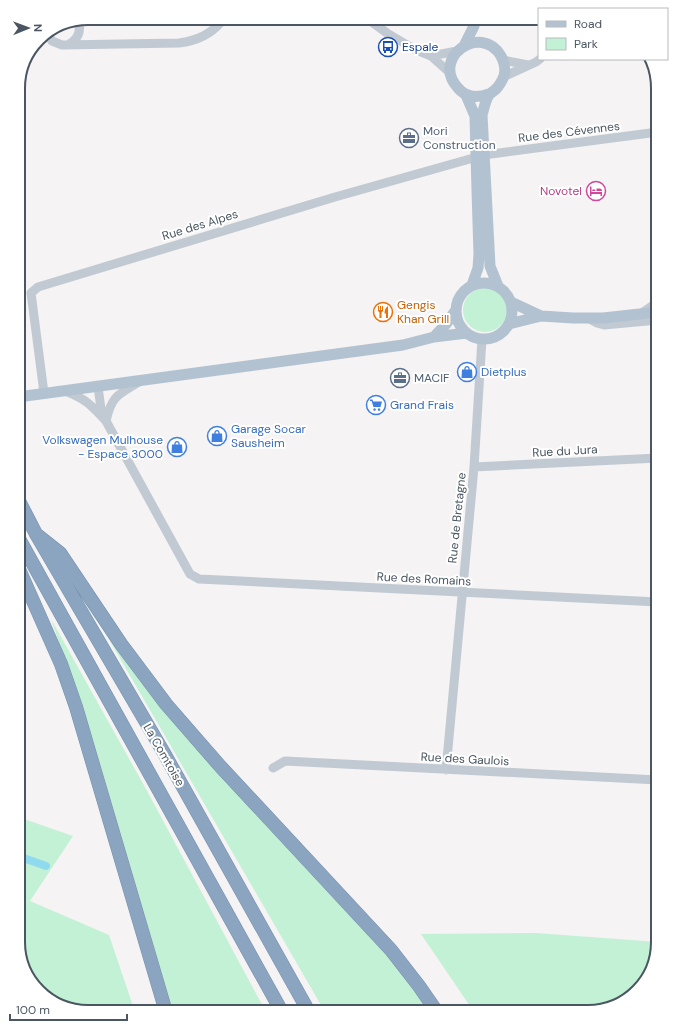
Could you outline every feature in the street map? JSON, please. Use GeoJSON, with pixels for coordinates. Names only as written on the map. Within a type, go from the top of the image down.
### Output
{"type":"FeatureCollection","features":[{"type":"Feature","properties":{"kind":"highway","name":"La Comtoise"},"geometry":{"type":"LineString","coordinates":[[25,513],[164,753],[305,1005]]}},
{"type":"Feature","properties":{"kind":"highway"},"geometry":{"type":"LineString","coordinates":[[36,534],[60,553],[121,644],[166,704],[220,766],[391,950],[432,1005]]}},
{"type":"Feature","properties":{"kind":"highway","name":"La Comtoise"},"geometry":{"type":"LineString","coordinates":[[25,550],[278,1005]]}},
{"type":"Feature","properties":{"kind":"highway"},"geometry":{"type":"LineString","coordinates":[[25,583],[61,664],[76,707],[164,1005]]}},
{"type":"Feature","properties":{"kind":"main road"},"geometry":{"type":"LineString","coordinates":[[472,25],[460,48],[452,58],[450,73],[458,90],[466,95],[474,97],[489,94],[495,90],[504,77],[503,60],[500,54],[488,44],[476,25]]}},
{"type":"Feature","properties":{"kind":"main road"},"geometry":{"type":"LineString","coordinates":[[460,48],[472,43],[480,42],[488,44]]}},
{"type":"Feature","properties":{"kind":"main road"},"geometry":{"type":"LineString","coordinates":[[472,285],[478,268],[479,254],[482,115],[489,94]]}},
{"type":"Feature","properties":{"kind":"main road"},"geometry":{"type":"LineString","coordinates":[[466,95],[475,116],[490,266],[498,286]]}},
{"type":"Feature","properties":{"kind":"main road"},"geometry":{"type":"LineString","coordinates":[[486,282],[498,286],[506,293],[511,302],[512,309],[509,324],[498,336],[493,338],[482,339],[471,336],[459,323],[456,310],[457,302],[466,289],[472,285],[486,282]]}},
{"type":"Feature","properties":{"kind":"main road"},"geometry":{"type":"LineString","coordinates":[[511,302],[541,316]]}},
{"type":"Feature","properties":{"kind":"main road"},"geometry":{"type":"LineString","coordinates":[[434,337],[456,310]]}},
{"type":"Feature","properties":{"kind":"main road"},"geometry":{"type":"LineString","coordinates":[[509,324],[541,316],[590,319],[651,312]]}},
{"type":"Feature","properties":{"kind":"main road"},"geometry":{"type":"LineString","coordinates":[[25,396],[403,345],[434,337],[467,333]]}},
{"type":"Feature","properties":{"kind":"street"},"geometry":{"type":"LineString","coordinates":[[50,38],[57,44],[68,45],[186,42],[196,40],[208,34],[217,25]]}},
{"type":"Feature","properties":{"kind":"street"},"geometry":{"type":"LineString","coordinates":[[376,25],[398,40],[431,56],[450,73]]}},
{"type":"Feature","properties":{"kind":"street"},"geometry":{"type":"LineString","coordinates":[[68,45],[73,42],[79,34],[79,26]]}},
{"type":"Feature","properties":{"kind":"street"},"geometry":{"type":"LineString","coordinates":[[79,34],[95,44]]}},
{"type":"Feature","properties":{"kind":"street"},"geometry":{"type":"LineString","coordinates":[[431,56],[460,48]]}},
{"type":"Feature","properties":{"kind":"street"},"geometry":{"type":"LineString","coordinates":[[503,60],[528,65]]}},
{"type":"Feature","properties":{"kind":"street"},"geometry":{"type":"LineString","coordinates":[[504,77],[538,60]]}},
{"type":"Feature","properties":{"kind":"street","name":"Rue des Cévennes"},"geometry":{"type":"LineString","coordinates":[[480,156],[651,133]]}},
{"type":"Feature","properties":{"kind":"street","name":"Rue des Alpes"},"geometry":{"type":"LineString","coordinates":[[44,394],[31,293],[38,287],[335,197],[480,156]]}},
{"type":"Feature","properties":{"kind":"street"},"geometry":{"type":"LineString","coordinates":[[642,313],[651,307]]}},
{"type":"Feature","properties":{"kind":"street"},"geometry":{"type":"LineString","coordinates":[[590,319],[604,325],[651,321]]}},
{"type":"Feature","properties":{"kind":"street","name":"Rue de Bretagne"},"geometry":{"type":"LineString","coordinates":[[446,770],[461,593],[474,467],[482,339]]}},
{"type":"Feature","properties":{"kind":"street"},"geometry":{"type":"LineString","coordinates":[[104,419],[115,398],[140,381]]}},
{"type":"Feature","properties":{"kind":"street"},"geometry":{"type":"LineString","coordinates":[[98,387],[104,419]]}},
{"type":"Feature","properties":{"kind":"street"},"geometry":{"type":"LineString","coordinates":[[64,391],[84,399],[94,407],[104,419]]}},
{"type":"Feature","properties":{"kind":"street","name":"Rue des Romains"},"geometry":{"type":"LineString","coordinates":[[104,419],[190,574],[198,579],[651,602]]}},
{"type":"Feature","properties":{"kind":"street","name":"Rue du Jura"},"geometry":{"type":"LineString","coordinates":[[474,467],[651,458]]}},
{"type":"Feature","properties":{"kind":"street","name":"Rue des Gaulois"},"geometry":{"type":"LineString","coordinates":[[273,768],[285,762],[651,780]]}},
{"type":"Feature","properties":{"kind":"green space"},"geometry":{"type":"Polygon","coordinates":[[[481,288],[489,288],[498,291],[504,297],[507,310],[506,319],[498,329],[489,332],[481,332],[472,329],[466,323],[463,314],[463,306],[466,297],[472,291],[481,288]]]}},
{"type":"Feature","properties":{"kind":"green space"},"geometry":{"type":"Polygon","coordinates":[[[92,610],[387,953],[427,1005],[321,1005],[92,610]]]}},
{"type":"Feature","properties":{"kind":"green space"},"geometry":{"type":"Polygon","coordinates":[[[51,619],[146,789],[262,1005],[171,1005],[94,743],[51,619]]]}},
{"type":"Feature","properties":{"kind":"green space"},"geometry":{"type":"Polygon","coordinates":[[[25,819],[73,836],[30,901],[109,935],[133,1005],[84,1005],[67,1002],[46,989],[33,974],[27,959],[25,942],[25,819]]]}},
{"type":"Feature","properties":{"kind":"green space"},"geometry":{"type":"Polygon","coordinates":[[[536,933],[651,942],[649,959],[643,974],[638,981],[620,997],[605,1003],[588,1005],[469,1005],[421,934],[536,933]]]}},
{"type":"Feature","properties":{"kind":"waterway"},"geometry":{"type":"LineString","coordinates":[[25,858],[46,866]]}},
{"type":"Feature","properties":{"kind":"place","name":"Espale"},"geometry":{"type":"Point","coordinates":[388,47]}},
{"type":"Feature","properties":{"kind":"place","name":"Mori Construction"},"geometry":{"type":"Point","coordinates":[409,138]}},
{"type":"Feature","properties":{"kind":"place","name":"Novotel"},"geometry":{"type":"Point","coordinates":[596,191]}},
{"type":"Feature","properties":{"kind":"place","name":"Gengis Khan Grill"},"geometry":{"type":"Point","coordinates":[383,312]}},
{"type":"Feature","properties":{"kind":"place","name":"Dietplus"},"geometry":{"type":"Point","coordinates":[467,372]}},
{"type":"Feature","properties":{"kind":"place","name":"MACIF"},"geometry":{"type":"Point","coordinates":[400,378]}},
{"type":"Feature","properties":{"kind":"place","name":"Grand Frais"},"geometry":{"type":"Point","coordinates":[376,405]}},
{"type":"Feature","properties":{"kind":"place","name":"Garage Socar Sausheim"},"geometry":{"type":"Point","coordinates":[217,436]}},
{"type":"Feature","properties":{"kind":"place","name":"Volkswagen Mulhouse - Espace 3000"},"geometry":{"type":"Point","coordinates":[177,447]}}]}
